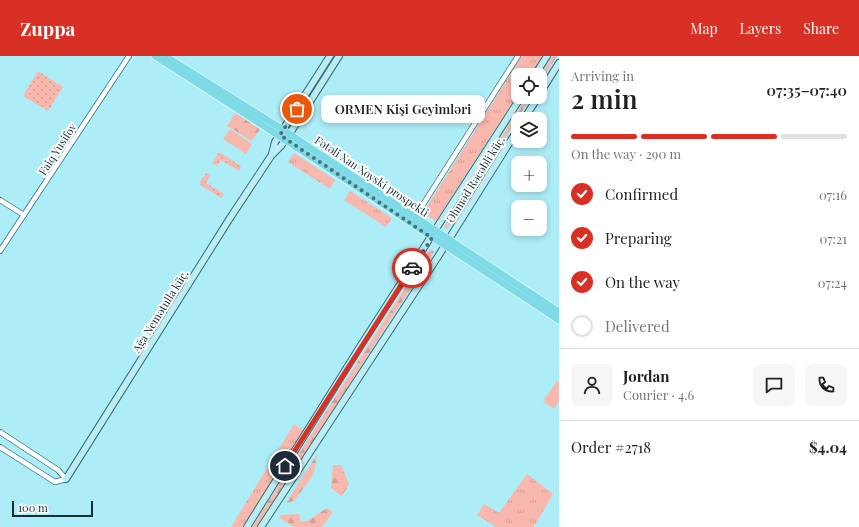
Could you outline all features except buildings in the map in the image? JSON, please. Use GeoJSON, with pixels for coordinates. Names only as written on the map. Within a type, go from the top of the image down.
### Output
{"type":"FeatureCollection","features":[{"type":"Feature","properties":{"kind":"main road","name":"Fətəli Xan Xoyski prospekti"},"geometry":{"type":"LineString","coordinates":[[154,56],[285,133],[421,230],[436,231]]}},
{"type":"Feature","properties":{"kind":"main road","name":"Fətəli Xan Xoyski prospekti"},"geometry":{"type":"LineString","coordinates":[[165,56],[436,231]]}},
{"type":"Feature","properties":{"kind":"main road"},"geometry":{"type":"LineString","coordinates":[[285,133],[330,56]]}},
{"type":"Feature","properties":{"kind":"main road"},"geometry":{"type":"LineString","coordinates":[[285,133],[339,56]]}},
{"type":"Feature","properties":{"kind":"main road"},"geometry":{"type":"LineString","coordinates":[[539,68],[547,56]]}},
{"type":"Feature","properties":{"kind":"main road"},"geometry":{"type":"LineString","coordinates":[[547,82],[559,63]]}},
{"type":"Feature","properties":{"kind":"main road","name":"Əhməd Rəcəbli küç."},"geometry":{"type":"LineString","coordinates":[[247,527],[361,345],[517,104]]}},
{"type":"Feature","properties":{"kind":"main road","name":"Ağa Nemətulla küç."},"geometry":{"type":"LineString","coordinates":[[66,479],[285,133]]}},
{"type":"Feature","properties":{"kind":"main road","name":"Əhməd Rəcəbli küç."},"geometry":{"type":"LineString","coordinates":[[262,527],[511,140]]}},
{"type":"Feature","properties":{"kind":"main road"},"geometry":{"type":"LineString","coordinates":[[436,231],[444,246],[559,320]]}},
{"type":"Feature","properties":{"kind":"main road"},"geometry":{"type":"LineString","coordinates":[[444,246],[457,246],[559,312]]}},
{"type":"Feature","properties":{"kind":"street","name":"Faiq Yusifov"},"geometry":{"type":"LineString","coordinates":[[0,251],[129,56]]}},
{"type":"Feature","properties":{"kind":"street"},"geometry":{"type":"LineString","coordinates":[[415,217],[518,56]]}},
{"type":"Feature","properties":{"kind":"street"},"geometry":{"type":"LineString","coordinates":[[0,200],[24,215]]}},
{"type":"Feature","properties":{"kind":"street"},"geometry":{"type":"LineString","coordinates":[[0,432],[58,470],[66,479],[55,482],[0,448]]}},
{"type":"Feature","properties":{"kind":"green space"},"geometry":{"type":"Polygon","coordinates":[[[522,56],[543,56],[535,68],[514,68],[522,56]]]}},
{"type":"Feature","properties":{"kind":"green space"},"geometry":{"type":"Polygon","coordinates":[[[553,56],[557,56],[547,72],[547,68],[545,68],[553,56]]]}},
{"type":"Feature","properties":{"kind":"green space"},"geometry":{"type":"Polygon","coordinates":[[[38,71],[63,87],[48,111],[23,96],[38,71]]]}},
{"type":"Feature","properties":{"kind":"green space"},"geometry":{"type":"Polygon","coordinates":[[[511,73],[512,104],[436,221],[423,213],[511,73]]]}},
{"type":"Feature","properties":{"kind":"green space"},"geometry":{"type":"Polygon","coordinates":[[[523,104],[527,104],[521,112],[517,112],[523,104]]]}},
{"type":"Feature","properties":{"kind":"green space"},"geometry":{"type":"Polygon","coordinates":[[[235,113],[260,129],[252,141],[227,126],[235,113]]]}},
{"type":"Feature","properties":{"kind":"green space"},"geometry":{"type":"Polygon","coordinates":[[[511,122],[511,128],[447,229],[444,227],[511,122]]]}},
{"type":"Feature","properties":{"kind":"green space"},"geometry":{"type":"Polygon","coordinates":[[[230,129],[252,144],[246,154],[223,139],[230,129]]]}},
{"type":"Feature","properties":{"kind":"green space"},"geometry":{"type":"Polygon","coordinates":[[[219,152],[241,166],[239,171],[221,160],[217,166],[212,163],[219,152]]]}},
{"type":"Feature","properties":{"kind":"green space"},"geometry":{"type":"Polygon","coordinates":[[[294,153],[335,180],[330,189],[288,162],[294,153]]]}},
{"type":"Feature","properties":{"kind":"green space"},"geometry":{"type":"Polygon","coordinates":[[[206,173],[210,175],[206,183],[224,194],[221,198],[199,184],[206,173]]]}},
{"type":"Feature","properties":{"kind":"green space"},"geometry":{"type":"Polygon","coordinates":[[[350,191],[392,218],[386,227],[344,200],[350,191]]]}},
{"type":"Feature","properties":{"kind":"green space"},"geometry":{"type":"Polygon","coordinates":[[[430,249],[434,252],[258,527],[252,527],[430,249]]]}},
{"type":"Feature","properties":{"kind":"green space"},"geometry":{"type":"Polygon","coordinates":[[[557,381],[559,382],[559,401],[554,409],[543,401],[557,381]]]}},
{"type":"Feature","properties":{"kind":"green space"},"geometry":{"type":"Polygon","coordinates":[[[294,424],[304,431],[243,527],[231,527],[294,424]]]}},
{"type":"Feature","properties":{"kind":"green space"},"geometry":{"type":"Polygon","coordinates":[[[318,453],[313,475],[294,501],[286,503],[318,453]]]}},
{"type":"Feature","properties":{"kind":"green space"},"geometry":{"type":"Polygon","coordinates":[[[333,465],[341,465],[349,484],[342,496],[331,488],[333,465]]]}},
{"type":"Feature","properties":{"kind":"green space"},"geometry":{"type":"Polygon","coordinates":[[[527,474],[553,494],[534,527],[496,527],[477,515],[484,504],[499,513],[527,474]]]}},
{"type":"Feature","properties":{"kind":"green space"},"geometry":{"type":"Polygon","coordinates":[[[327,508],[333,512],[322,527],[294,527],[279,518],[281,515],[299,514],[301,522],[307,521],[327,508]]]}},
{"type":"Feature","properties":{"kind":"way so far"},"geometry":{"type":"LineString","coordinates":[[297,109],[280,135],[432,238],[412,268]]}},
{"type":"Feature","properties":{"kind":"place","name":"ORMEN Kişi Geyimləri"},"geometry":{"type":"Point","coordinates":[297,109]}},
{"type":"Feature","properties":{"kind":"route"},"geometry":{"type":"LineString","coordinates":[[285,466],[361,345],[412,268]]}}]}
